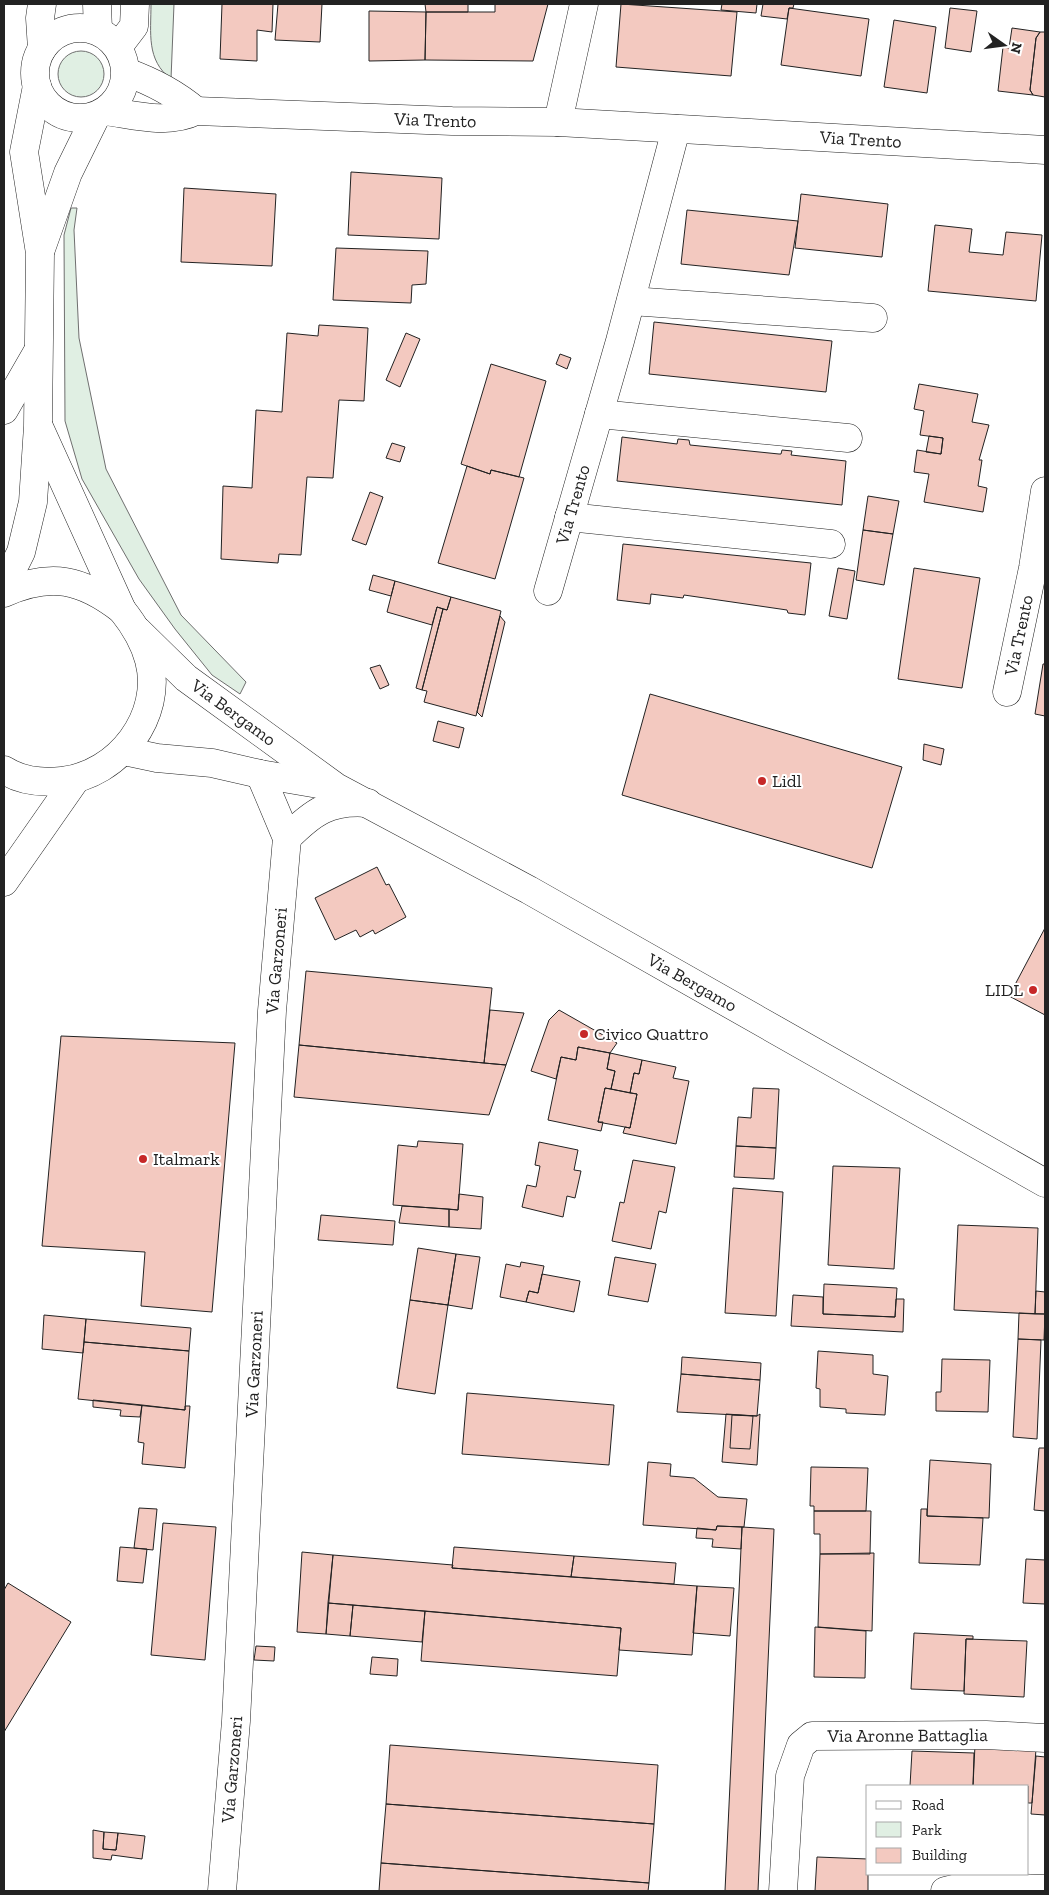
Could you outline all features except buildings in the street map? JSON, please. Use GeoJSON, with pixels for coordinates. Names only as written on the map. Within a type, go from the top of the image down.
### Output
{"type":"FeatureCollection","features":[{"type":"Feature","properties":{"kind":"street"},"geometry":{"type":"LineString","coordinates":[[42,4],[40,18],[42,49]]}},
{"type":"Feature","properties":{"kind":"street"},"geometry":{"type":"LineString","coordinates":[[40,253],[68,173],[100,114],[121,94],[114,50],[97,4]]}},
{"type":"Feature","properties":{"kind":"street"},"geometry":{"type":"LineString","coordinates":[[114,50],[134,26],[135,4]]}},
{"type":"Feature","properties":{"kind":"street"},"geometry":{"type":"LineString","coordinates":[[558,122],[584,4]]}},
{"type":"Feature","properties":{"kind":"street"},"geometry":{"type":"LineString","coordinates":[[4,586],[21,552],[32,502],[38,426],[40,253],[24,152],[37,86],[35,74],[36,61],[50,39],[61,32],[73,28],[86,28],[148,80],[184,100],[196,111]]}},
{"type":"Feature","properties":{"kind":"street"},"geometry":{"type":"LineString","coordinates":[[37,86],[50,107],[60,114],[84,118],[100,114]]}},
{"type":"Feature","properties":{"kind":"street","name":"Via Trento"},"geometry":{"type":"LineString","coordinates":[[100,114],[167,118],[186,116],[196,111],[452,121],[558,122],[1045,150]]}},
{"type":"Feature","properties":{"kind":"street","name":"Via Trento"},"geometry":{"type":"LineString","coordinates":[[548,592],[631,302],[676,129]]}},
{"type":"Feature","properties":{"kind":"street"},"geometry":{"type":"LineString","coordinates":[[631,302],[873,318]]}},
{"type":"Feature","properties":{"kind":"street"},"geometry":{"type":"LineString","coordinates":[[4,410],[38,351]]}},
{"type":"Feature","properties":{"kind":"street"},"geometry":{"type":"LineString","coordinates":[[599,414],[848,438]]}},
{"type":"Feature","properties":{"kind":"street"},"geometry":{"type":"LineString","coordinates":[[4,770],[12,776],[44,783],[76,779],[103,768],[124,751],[142,724],[151,693],[150,661],[38,426]]}},
{"type":"Feature","properties":{"kind":"street","name":"Via Trento"},"geometry":{"type":"LineString","coordinates":[[1007,692],[1033,568],[1045,491]]}},
{"type":"Feature","properties":{"kind":"street"},"geometry":{"type":"LineString","coordinates":[[570,517],[831,544]]}},
{"type":"Feature","properties":{"kind":"street"},"geometry":{"type":"LineString","coordinates":[[4,593],[23,584],[50,580],[76,583],[101,594],[130,620]]}},
{"type":"Feature","properties":{"kind":"street","name":"Via Bergamo"},"geometry":{"type":"LineString","coordinates":[[130,620],[186,678],[336,787],[529,890],[1045,1184]]}},
{"type":"Feature","properties":{"kind":"street","name":"Via Bergamo"},"geometry":{"type":"LineString","coordinates":[[124,751],[157,758],[212,763],[260,774],[336,787]]}},
{"type":"Feature","properties":{"kind":"street","name":"Via Garzoneri"},"geometry":{"type":"LineString","coordinates":[[222,1891],[236,1721],[272,1012],[287,838],[260,774]]}},
{"type":"Feature","properties":{"kind":"street"},"geometry":{"type":"LineString","coordinates":[[4,882],[76,779]]}},
{"type":"Feature","properties":{"kind":"street"},"geometry":{"type":"LineString","coordinates":[[287,838],[317,811],[350,802],[368,803]]}},
{"type":"Feature","properties":{"kind":"street","name":"Via Aronne Battaglia"},"geometry":{"type":"LineString","coordinates":[[783,1891],[790,1776],[801,1746],[812,1736],[986,1735],[1045,1738]]}},
{"type":"Feature","properties":{"kind":"street"},"geometry":{"type":"LineString","coordinates":[[945,1891],[965,1886],[1045,1888]]}},
{"type":"Feature","properties":{"kind":"green space"},"geometry":{"type":"Polygon","coordinates":[[[151,4],[174,4],[171,79],[163,72],[154,55],[151,35],[151,4]]]}},
{"type":"Feature","properties":{"kind":"green space"},"geometry":{"type":"Polygon","coordinates":[[[81,51],[94,55],[100,61],[104,74],[100,87],[94,93],[81,97],[68,93],[62,87],[58,74],[62,61],[68,55],[81,51]]]}},
{"type":"Feature","properties":{"kind":"green space"},"geometry":{"type":"Polygon","coordinates":[[[71,208],[77,208],[74,230],[79,338],[106,469],[181,615],[246,682],[240,694],[212,675],[175,629],[139,579],[82,479],[65,421],[64,235],[71,208]]]}},
{"type":"Feature","properties":{"kind":"place","name":"Lidl"},"geometry":{"type":"Point","coordinates":[762,781]}},
{"type":"Feature","properties":{"kind":"place","name":"LIDL"},"geometry":{"type":"Point","coordinates":[1033,990]}},
{"type":"Feature","properties":{"kind":"place","name":"Civico Quattro"},"geometry":{"type":"Point","coordinates":[584,1034]}},
{"type":"Feature","properties":{"kind":"place","name":"Italmark"},"geometry":{"type":"Point","coordinates":[143,1159]}}]}
